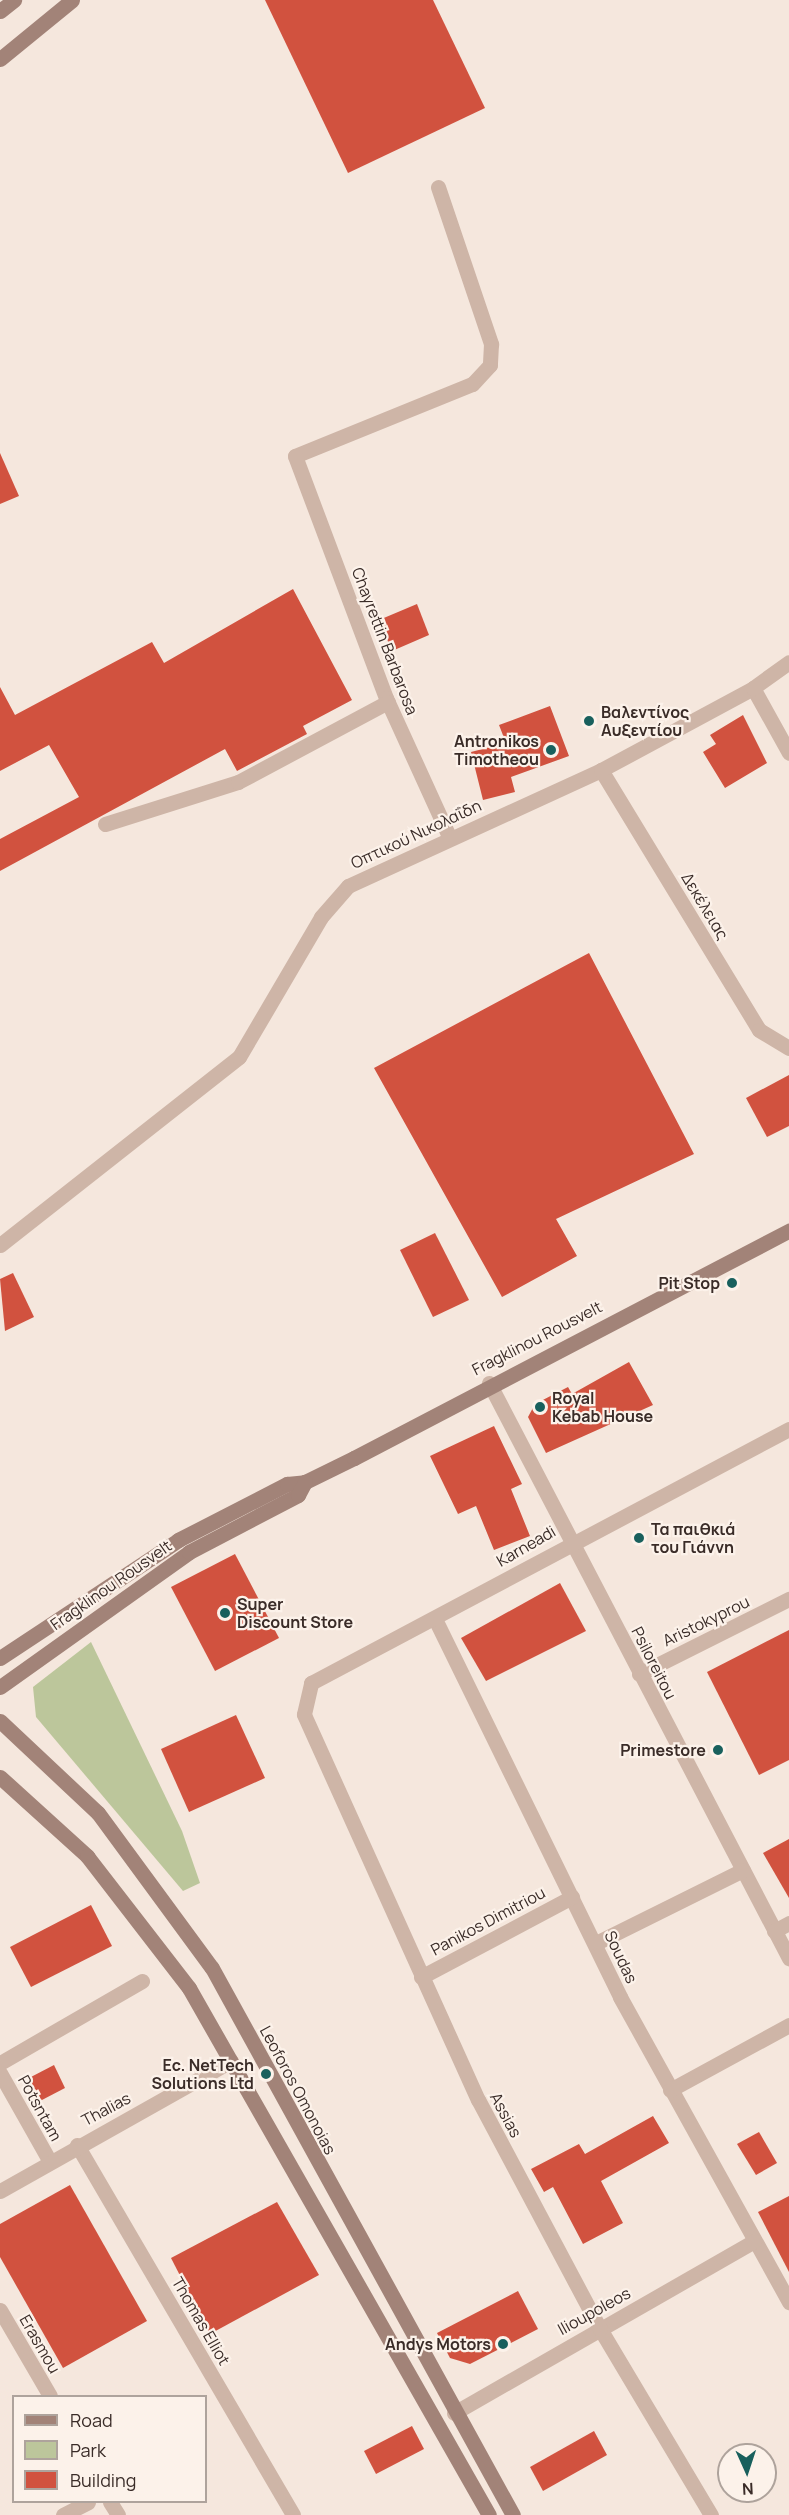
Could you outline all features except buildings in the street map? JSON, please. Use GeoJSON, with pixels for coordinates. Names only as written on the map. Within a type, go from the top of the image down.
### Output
{"type":"FeatureCollection","features":[{"type":"Feature","properties":{"kind":"main road"},"geometry":{"type":"LineString","coordinates":[[0,11],[14,0]]}},
{"type":"Feature","properties":{"kind":"main road"},"geometry":{"type":"LineString","coordinates":[[0,59],[72,0]]}},
{"type":"Feature","properties":{"kind":"main road","name":"Fragklinou Rousvelt"},"geometry":{"type":"LineString","coordinates":[[0,1658],[178,1540],[287,1484],[305,1482],[489,1383],[789,1231]]}},
{"type":"Feature","properties":{"kind":"main road","name":"Fragklinou Rousvelt"},"geometry":{"type":"LineString","coordinates":[[0,1687],[189,1552],[298,1495],[305,1482]]}},
{"type":"Feature","properties":{"kind":"main road","name":"Leoforos Omonoias"},"geometry":{"type":"LineString","coordinates":[[0,1721],[98,1813],[212,1968],[454,2414],[513,2515]]}},
{"type":"Feature","properties":{"kind":"main road"},"geometry":{"type":"LineString","coordinates":[[0,1777],[87,1856],[189,1988],[489,2515]]}},
{"type":"Feature","properties":{"kind":"street","name":"Chayrettin Barbarosa"},"geometry":{"type":"LineString","coordinates":[[438,187],[491,344],[490,365],[472,384],[295,456],[388,702],[449,836]]}},
{"type":"Feature","properties":{"kind":"street","name":"Οπτικού Νικολαΐδη"},"geometry":{"type":"LineString","coordinates":[[0,1245],[240,1057],[321,917],[348,886],[449,836],[601,770],[753,688],[789,662]]}},
{"type":"Feature","properties":{"kind":"street"},"geometry":{"type":"LineString","coordinates":[[753,688],[789,753]]}},
{"type":"Feature","properties":{"kind":"street"},"geometry":{"type":"LineString","coordinates":[[105,824],[238,782],[388,702]]}},
{"type":"Feature","properties":{"kind":"street","name":"Δεκέλειας"},"geometry":{"type":"LineString","coordinates":[[601,770],[759,1030],[789,1048]]}},
{"type":"Feature","properties":{"kind":"street","name":"Psiloreitou"},"geometry":{"type":"LineString","coordinates":[[489,1383],[573,1540],[639,1674],[789,1958]]}},
{"type":"Feature","properties":{"kind":"street","name":"Karneadi"},"geometry":{"type":"LineString","coordinates":[[304,1714],[311,1683],[435,1619],[573,1540],[789,1429]]}},
{"type":"Feature","properties":{"kind":"street","name":"Aristokyprou"},"geometry":{"type":"LineString","coordinates":[[639,1674],[789,1599]]}},
{"type":"Feature","properties":{"kind":"street","name":"Soudas"},"geometry":{"type":"LineString","coordinates":[[435,1619],[670,2090],[789,2302]]}},
{"type":"Feature","properties":{"kind":"street","name":"Assias"},"geometry":{"type":"LineString","coordinates":[[304,1714],[478,2100],[600,2329],[711,2515]]}},
{"type":"Feature","properties":{"kind":"street"},"geometry":{"type":"LineString","coordinates":[[596,1943],[743,1870]]}},
{"type":"Feature","properties":{"kind":"street","name":"Panikos Dimitriou"},"geometry":{"type":"LineString","coordinates":[[421,1977],[572,1897]]}},
{"type":"Feature","properties":{"kind":"street"},"geometry":{"type":"LineString","coordinates":[[774,1931],[789,1923]]}},
{"type":"Feature","properties":{"kind":"street"},"geometry":{"type":"LineString","coordinates":[[0,2063],[142,1981]]}},
{"type":"Feature","properties":{"kind":"street"},"geometry":{"type":"LineString","coordinates":[[670,2090],[789,2025]]}},
{"type":"Feature","properties":{"kind":"street","name":"Thalias"},"geometry":{"type":"LineString","coordinates":[[0,2191],[49,2160],[231,2061]]}},
{"type":"Feature","properties":{"kind":"street","name":"Potsntam"},"geometry":{"type":"LineString","coordinates":[[0,2073],[49,2160]]}},
{"type":"Feature","properties":{"kind":"street","name":"Thomas Elliot"},"geometry":{"type":"LineString","coordinates":[[77,2145],[293,2515]]}},
{"type":"Feature","properties":{"kind":"street","name":"Ilioupoleos"},"geometry":{"type":"LineString","coordinates":[[454,2414],[754,2241]]}},
{"type":"Feature","properties":{"kind":"street","name":"Erasmou"},"geometry":{"type":"LineString","coordinates":[[0,2310],[49,2395]]}},
{"type":"Feature","properties":{"kind":"street"},"geometry":{"type":"LineString","coordinates":[[63,2515],[86,2503]]}},
{"type":"Feature","properties":{"kind":"green space"},"geometry":{"type":"Polygon","coordinates":[[[91,1642],[182,1831],[200,1883],[183,1891],[36,1717],[33,1687],[91,1642]]]}},
{"type":"Feature","properties":{"kind":"place","name":"Βαλεντίνος Αυξεντίου"},"geometry":{"type":"Point","coordinates":[589,721]}},
{"type":"Feature","properties":{"kind":"place","name":"Antronikos Timotheou"},"geometry":{"type":"Point","coordinates":[551,750]}},
{"type":"Feature","properties":{"kind":"place","name":"Pit Stop"},"geometry":{"type":"Point","coordinates":[732,1283]}},
{"type":"Feature","properties":{"kind":"place","name":"Royal Kebab House"},"geometry":{"type":"Point","coordinates":[540,1407]}},
{"type":"Feature","properties":{"kind":"place","name":"Τα παιθκιά του Γιάννη"},"geometry":{"type":"Point","coordinates":[639,1538]}},
{"type":"Feature","properties":{"kind":"place","name":"Super Discount Store"},"geometry":{"type":"Point","coordinates":[225,1613]}},
{"type":"Feature","properties":{"kind":"place","name":"Primestore"},"geometry":{"type":"Point","coordinates":[718,1750]}},
{"type":"Feature","properties":{"kind":"place","name":"Ec. NetTech Solutions Ltd"},"geometry":{"type":"Point","coordinates":[266,2074]}},
{"type":"Feature","properties":{"kind":"place","name":"Andys Motors"},"geometry":{"type":"Point","coordinates":[503,2344]}}]}
